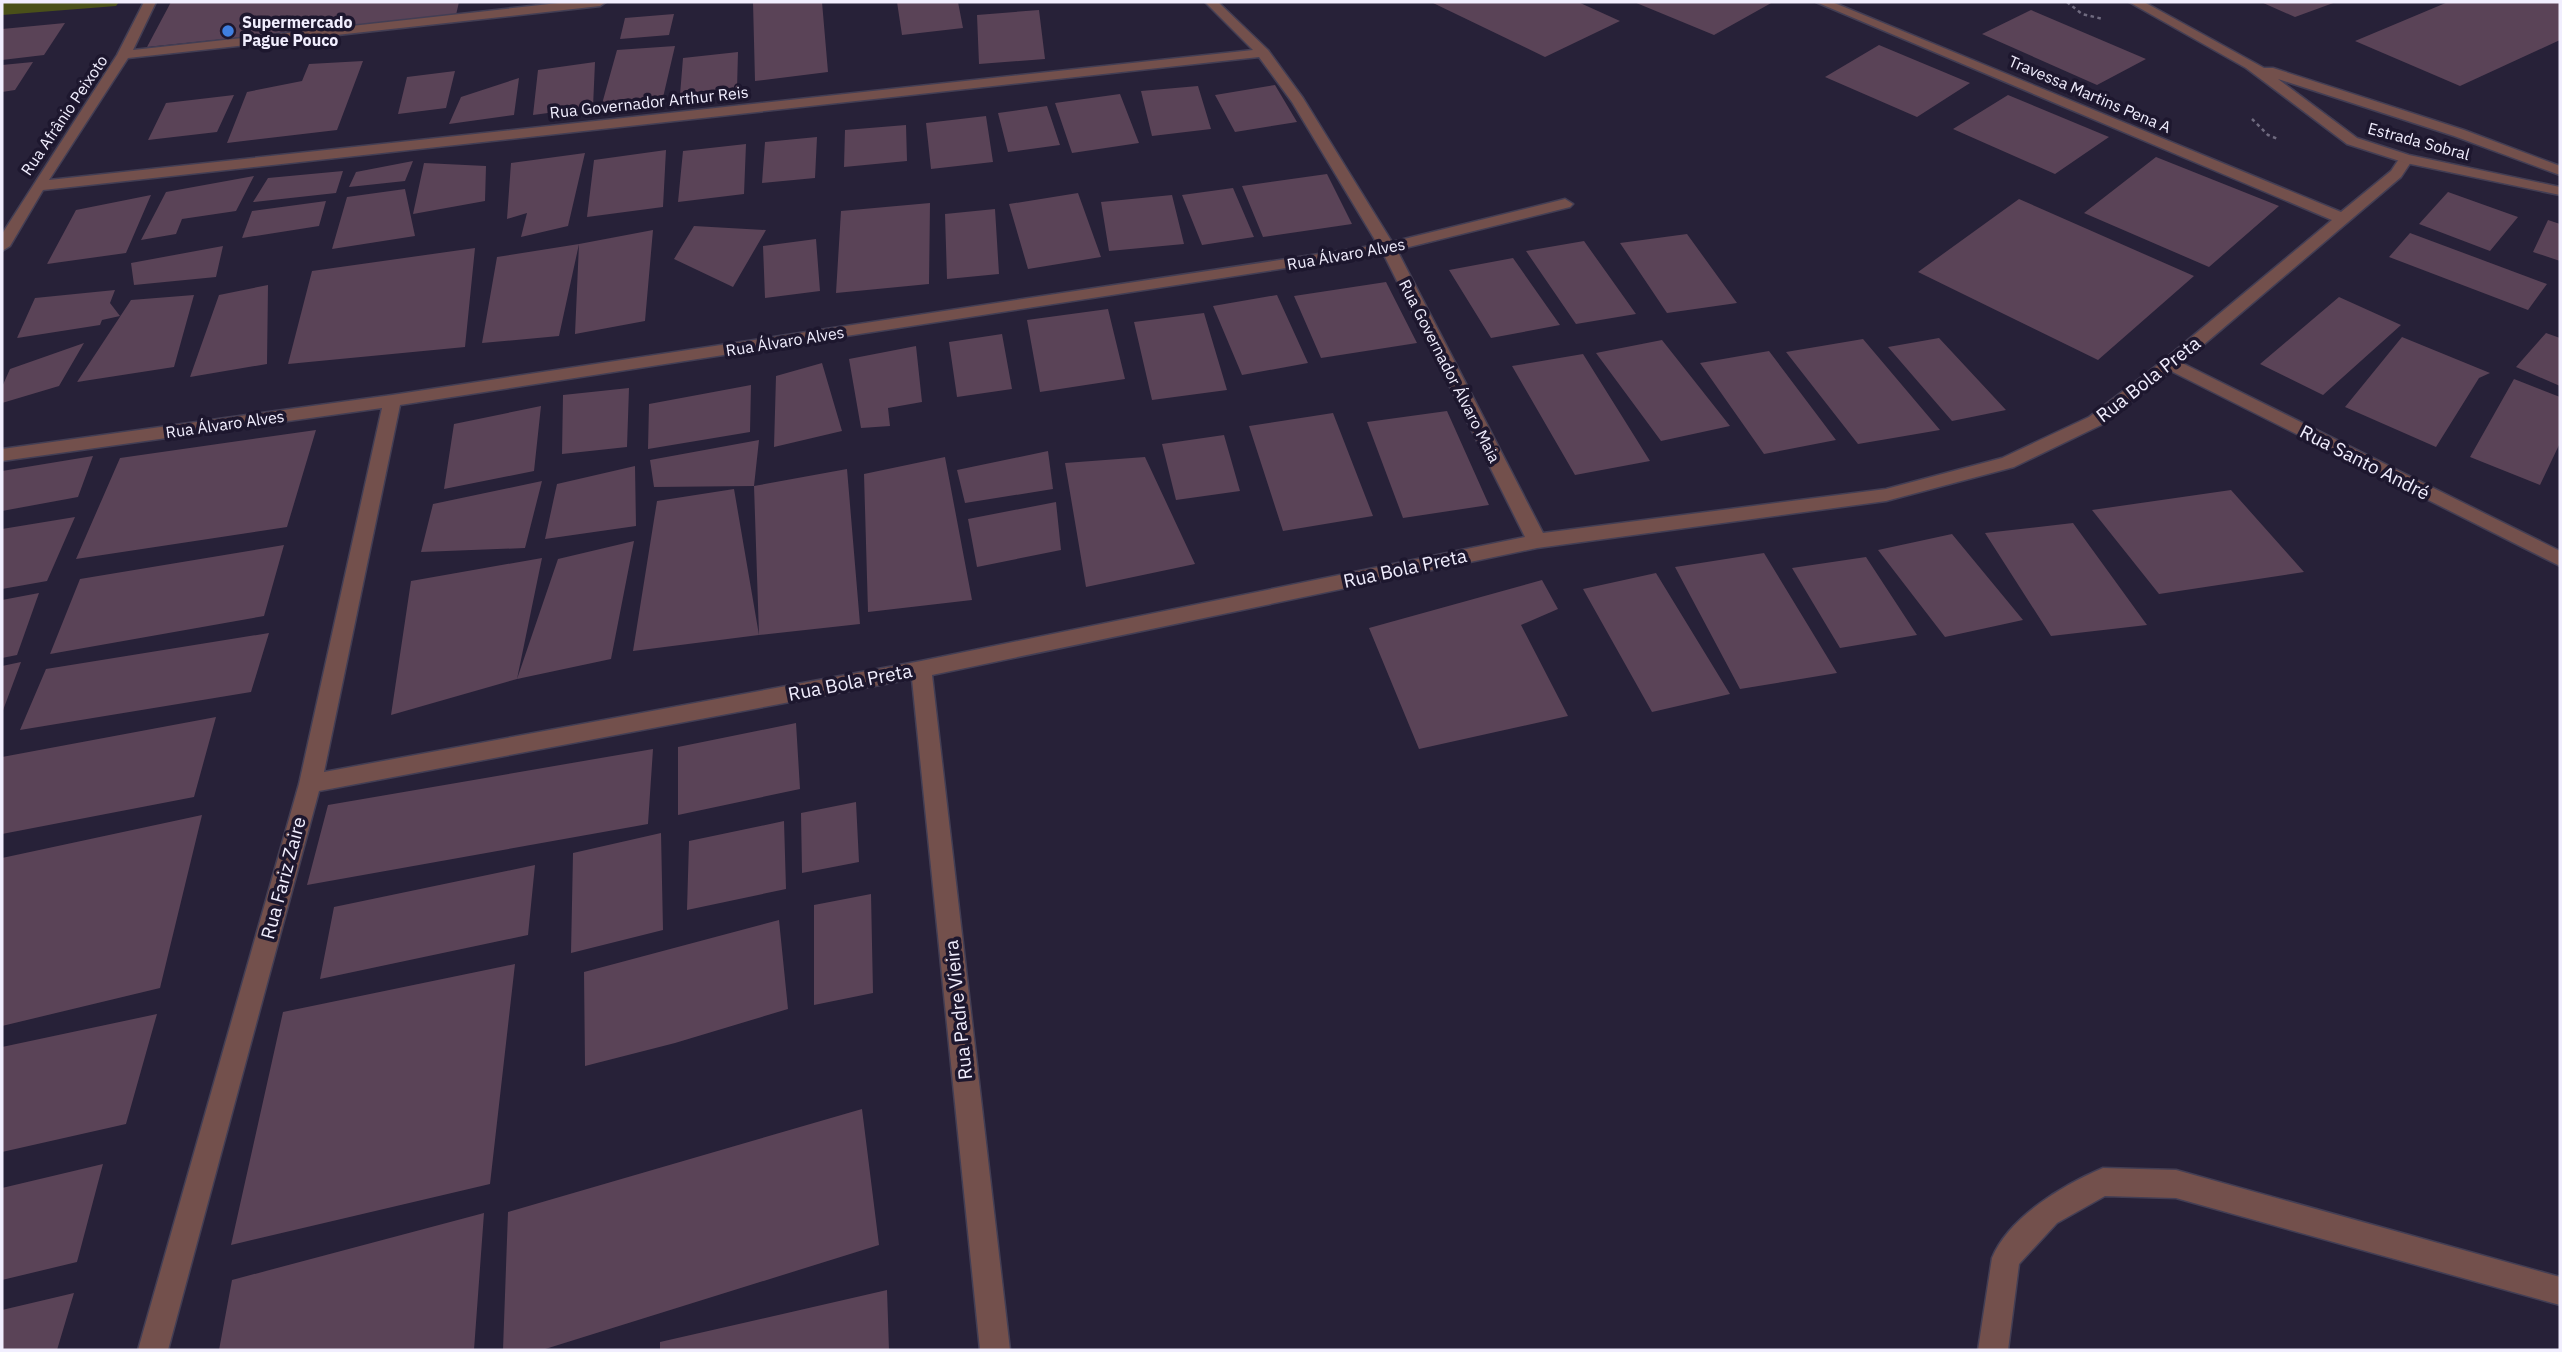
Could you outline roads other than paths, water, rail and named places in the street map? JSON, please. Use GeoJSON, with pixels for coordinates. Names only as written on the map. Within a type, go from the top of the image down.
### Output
{"type":"FeatureCollection","features":[{"type":"Feature","properties":{"kind":"street","name":"Rua Afrânio Peixoto"},"geometry":{"type":"LineString","coordinates":[[2,246],[124,55],[150,2]]}},
{"type":"Feature","properties":{"kind":"street"},"geometry":{"type":"LineString","coordinates":[[124,55],[600,2]]}},
{"type":"Feature","properties":{"kind":"street","name":"Rua Governador Álvaro Maia"},"geometry":{"type":"LineString","coordinates":[[1211,2],[1263,53],[1298,101],[1388,248],[1537,541]]}},
{"type":"Feature","properties":{"kind":"street","name":"Travessa Martins Pena A"},"geometry":{"type":"LineString","coordinates":[[1822,2],[2344,219]]}},
{"type":"Feature","properties":{"kind":"street","name":"Estrada Sobral"},"geometry":{"type":"LineString","coordinates":[[2135,2],[2347,115],[2527,157],[2560,171]]}},
{"type":"Feature","properties":{"kind":"street","name":"Rua Governador Arthur Reis"},"geometry":{"type":"LineString","coordinates":[[38,186],[1263,53]]}},
{"type":"Feature","properties":{"kind":"street","name":"Estrada Sobral"},"geometry":{"type":"LineString","coordinates":[[2251,65],[2347,115]]}},
{"type":"Feature","properties":{"kind":"street","name":"Estrada Sobral"},"geometry":{"type":"LineString","coordinates":[[2347,115],[2352,141],[2406,159],[2560,191]]}},
{"type":"Feature","properties":{"kind":"street"},"geometry":{"type":"LineString","coordinates":[[2501,180],[2527,157]]}},
{"type":"Feature","properties":{"kind":"street","name":"Rua Bola Preta"},"geometry":{"type":"LineString","coordinates":[[310,784],[921,669],[1537,541],[1886,495],[2007,463],[2095,421],[2170,364],[2396,174],[2406,159]]}},
{"type":"Feature","properties":{"kind":"street","name":"Rua Álvaro Alves"},"geometry":{"type":"LineString","coordinates":[[2,455],[392,401],[1388,248],[1565,204]]}},
{"type":"Feature","properties":{"kind":"street","name":"Rua Santo André"},"geometry":{"type":"LineString","coordinates":[[2170,364],[2560,559]]}},
{"type":"Feature","properties":{"kind":"street","name":"Rua Fariz Zaire"},"geometry":{"type":"LineString","coordinates":[[153,1350],[310,784],[392,401]]}},
{"type":"Feature","properties":{"kind":"street","name":"Rua Padre Vieira"},"geometry":{"type":"LineString","coordinates":[[921,669],[995,1350]]}},
{"type":"Feature","properties":{"kind":"street"},"geometry":{"type":"LineString","coordinates":[[1993,1350],[2007,1258],[2047,1213],[2103,1182],[2176,1184],[2560,1291]]}},
{"type":"Feature","properties":{"kind":"place","name":"Supermercado Pague Pouco"},"geometry":{"type":"Point","coordinates":[228,31]}}]}
